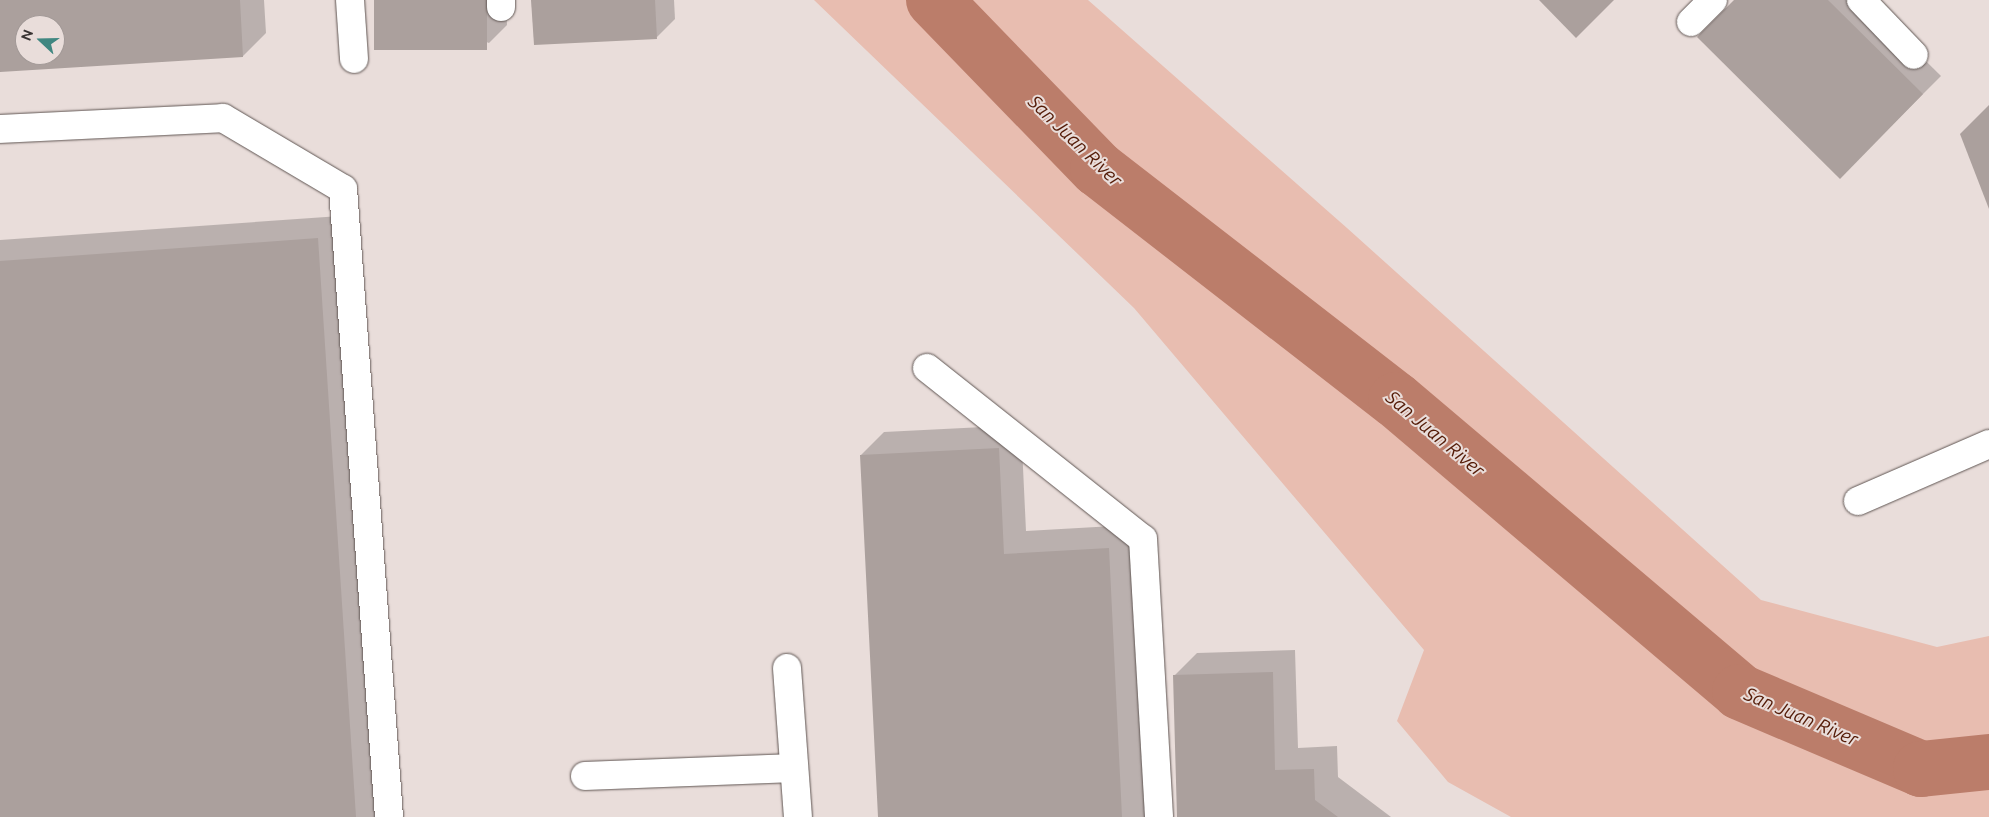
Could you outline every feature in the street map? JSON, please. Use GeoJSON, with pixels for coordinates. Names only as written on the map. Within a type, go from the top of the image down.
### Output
{"type":"FeatureCollection","features":[{"type":"Feature","properties":{"kind":"lane"},"geometry":{"type":"LineString","coordinates":[[350,0],[354,60]]}},
{"type":"Feature","properties":{"kind":"lane"},"geometry":{"type":"LineString","coordinates":[[1691,22],[1713,0]]}},
{"type":"Feature","properties":{"kind":"lane"},"geometry":{"type":"LineString","coordinates":[[1861,0],[1914,56]]}},
{"type":"Feature","properties":{"kind":"lane"},"geometry":{"type":"LineString","coordinates":[[0,129],[223,118],[343,189],[389,817]]}},
{"type":"Feature","properties":{"kind":"lane"},"geometry":{"type":"LineString","coordinates":[[927,368],[1143,540],[1159,817]]}},
{"type":"Feature","properties":{"kind":"lane"},"geometry":{"type":"LineString","coordinates":[[1858,501],[1989,444]]}},
{"type":"Feature","properties":{"kind":"lane"},"geometry":{"type":"LineString","coordinates":[[787,668],[798,817]]}},
{"type":"Feature","properties":{"kind":"lane"},"geometry":{"type":"LineString","coordinates":[[585,776],[794,768]]}},
{"type":"Feature","properties":{"kind":"shaded area"},"geometry":{"type":"Polygon","coordinates":[[[814,0],[1088,0],[1347,228],[1761,600],[1937,647],[1989,636],[1989,817],[1511,817],[1448,782],[1397,721],[1424,650],[1134,308],[814,0]]]}},
{"type":"Feature","properties":{"kind":"building"},"geometry":{"type":"Polygon","coordinates":[[[0,0],[240,0],[243,57],[0,72],[0,0]]]}},
{"type":"Feature","properties":{"kind":"building"},"geometry":{"type":"Polygon","coordinates":[[[374,0],[487,0],[487,50],[374,50],[374,0]]]}},
{"type":"Feature","properties":{"kind":"building"},"geometry":{"type":"Polygon","coordinates":[[[531,0],[655,0],[657,39],[534,45],[531,0]]]}},
{"type":"Feature","properties":{"kind":"building"},"geometry":{"type":"Polygon","coordinates":[[[1539,0],[1614,0],[1576,38],[1539,0]]]}},
{"type":"Feature","properties":{"kind":"building"},"geometry":{"type":"Polygon","coordinates":[[[1734,0],[1828,0],[1923,94],[1840,179],[1697,37],[1734,0]]]}},
{"type":"Feature","properties":{"kind":"building"},"geometry":{"type":"Polygon","coordinates":[[[1989,105],[1989,209],[1960,134],[1989,105]]]}},
{"type":"Feature","properties":{"kind":"building"},"geometry":{"type":"Polygon","coordinates":[[[318,238],[356,817],[0,817],[0,261],[318,238]]]}},
{"type":"Feature","properties":{"kind":"building"},"geometry":{"type":"Polygon","coordinates":[[[999,448],[1004,554],[1109,548],[1122,817],[878,817],[860,455],[999,448]]]}},
{"type":"Feature","properties":{"kind":"building"},"geometry":{"type":"Polygon","coordinates":[[[1273,672],[1275,770],[1314,769],[1315,800],[1338,817],[1177,817],[1173,675],[1273,672]]]}},
{"type":"Feature","properties":{"kind":"waterway","name":"San Juan River"},"geometry":{"type":"LineString","coordinates":[[934,0],[1098,169],[1396,400],[1740,692],[1921,769],[1989,762]]}}]}
